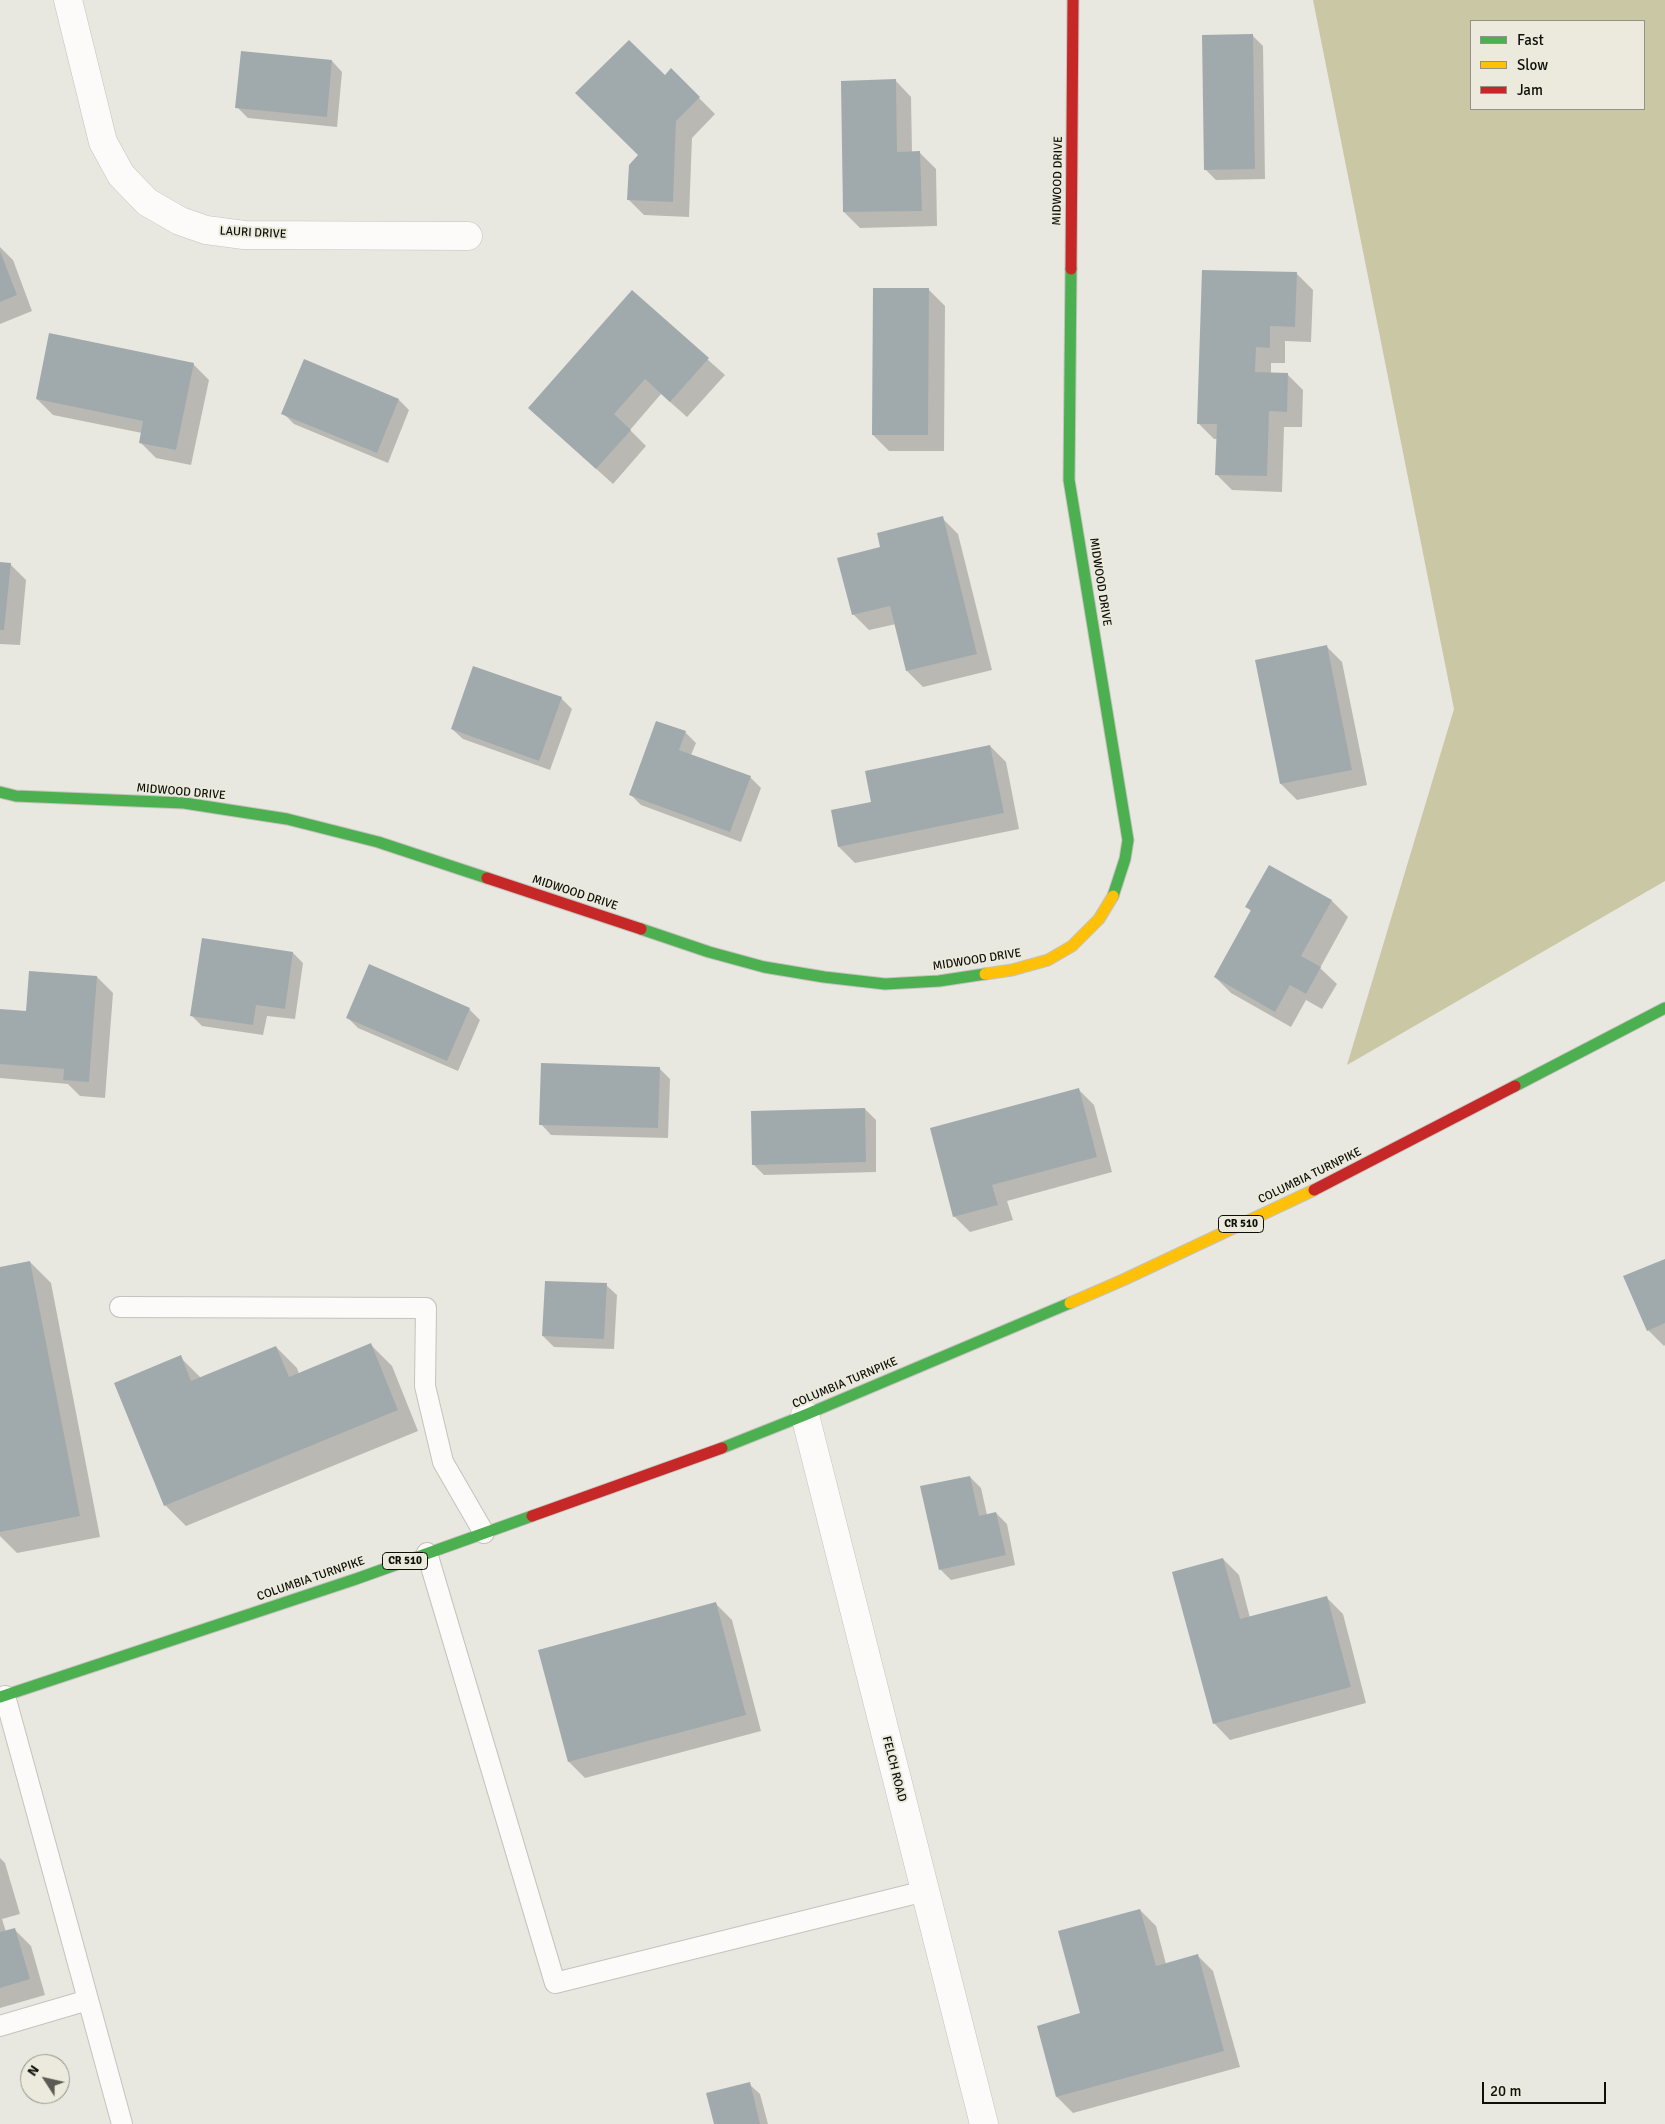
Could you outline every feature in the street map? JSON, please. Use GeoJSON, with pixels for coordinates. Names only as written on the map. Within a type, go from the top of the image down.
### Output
{"type":"FeatureCollection","features":[{"type":"Feature","properties":{"kind":"street","name":"LAURI DRIVE"},"geometry":{"type":"LineString","coordinates":[[68,0],[103,142],[121,175],[147,202],[180,221],[206,230],[244,235],[468,236]]}},
{"type":"Feature","properties":{"kind":"street","name":"MIDWOOD DRIVE"},"geometry":{"type":"LineString","coordinates":[[0,792],[16,796],[184,803],[287,819],[378,842],[709,952],[764,967],[824,977],[885,984],[939,981],[1012,970],[1048,960],[1072,946],[1099,919],[1114,895],[1125,859],[1128,840],[1069,480],[1073,0]]}},
{"type":"Feature","properties":{"kind":"street","name":"COLUMBIA TURNPIKE"},"geometry":{"type":"LineString","coordinates":[[2,1696],[427,1554],[708,1454],[805,1415],[1123,1280],[1351,1172],[1665,1008]]}},
{"type":"Feature","properties":{"kind":"street","name":"FELCH ROAD"},"geometry":{"type":"LineString","coordinates":[[805,1415],[984,2124]]}},
{"type":"Feature","properties":{"kind":"lane"},"geometry":{"type":"LineString","coordinates":[[120,1307],[426,1308],[425,1386],[443,1462],[484,1533]]}},
{"type":"Feature","properties":{"kind":"lane"},"geometry":{"type":"LineString","coordinates":[[427,1554],[556,1983],[925,1891]]}},
{"type":"Feature","properties":{"kind":"lane"},"geometry":{"type":"LineString","coordinates":[[2,1696],[122,2124]]}},
{"type":"Feature","properties":{"kind":"lane"},"geometry":{"type":"LineString","coordinates":[[0,2026],[88,2000]]}},
{"type":"Feature","properties":{"kind":"shaded area"},"geometry":{"type":"Polygon","coordinates":[[[1313,0],[1665,0],[1665,881],[1347,1065],[1454,709],[1313,0]]]}},
{"type":"Feature","properties":{"kind":"building"},"geometry":{"type":"Polygon","coordinates":[[[1253,34],[1255,169],[1204,170],[1202,35],[1253,34]]]}},
{"type":"Feature","properties":{"kind":"building"},"geometry":{"type":"Polygon","coordinates":[[[629,40],[665,75],[671,68],[700,97],[676,121],[673,202],[627,200],[629,165],[638,155],[575,93],[629,40]]]}},
{"type":"Feature","properties":{"kind":"building"},"geometry":{"type":"Polygon","coordinates":[[[241,51],[332,60],[327,117],[235,108],[241,51]]]}},
{"type":"Feature","properties":{"kind":"building"},"geometry":{"type":"Polygon","coordinates":[[[896,79],[897,152],[920,151],[922,211],[843,212],[841,81],[896,79]]]}},
{"type":"Feature","properties":{"kind":"building"},"geometry":{"type":"Polygon","coordinates":[[[0,251],[17,295],[0,302],[0,251]]]}},
{"type":"Feature","properties":{"kind":"building"},"geometry":{"type":"Polygon","coordinates":[[[1202,270],[1297,272],[1295,327],[1270,326],[1270,348],[1256,347],[1255,372],[1288,373],[1287,412],[1269,411],[1267,476],[1215,475],[1217,424],[1197,424],[1202,270]]]}},
{"type":"Feature","properties":{"kind":"building"},"geometry":{"type":"Polygon","coordinates":[[[873,288],[929,288],[928,435],[872,435],[873,288]]]}},
{"type":"Feature","properties":{"kind":"building"},"geometry":{"type":"Polygon","coordinates":[[[632,290],[709,358],[670,402],[645,379],[614,414],[631,430],[596,469],[528,408],[632,290]]]}},
{"type":"Feature","properties":{"kind":"building"},"geometry":{"type":"Polygon","coordinates":[[[49,333],[194,363],[176,450],[139,443],[143,421],[36,399],[49,333]]]}},
{"type":"Feature","properties":{"kind":"building"},"geometry":{"type":"Polygon","coordinates":[[[304,359],[399,399],[377,453],[281,414],[304,359]]]}},
{"type":"Feature","properties":{"kind":"building"},"geometry":{"type":"Polygon","coordinates":[[[943,516],[977,654],[906,671],[890,606],[852,615],[837,558],[880,547],[877,533],[943,516]]]}},
{"type":"Feature","properties":{"kind":"building"},"geometry":{"type":"Polygon","coordinates":[[[0,562],[11,563],[4,630],[0,630],[0,562]]]}},
{"type":"Feature","properties":{"kind":"building"},"geometry":{"type":"Polygon","coordinates":[[[1327,645],[1352,770],[1280,784],[1255,660],[1327,645]]]}},
{"type":"Feature","properties":{"kind":"building"},"geometry":{"type":"Polygon","coordinates":[[[473,666],[562,697],[539,761],[451,729],[473,666]]]}},
{"type":"Feature","properties":{"kind":"building"},"geometry":{"type":"Polygon","coordinates":[[[656,721],[686,731],[679,750],[751,776],[730,832],[629,795],[656,721]]]}},
{"type":"Feature","properties":{"kind":"building"},"geometry":{"type":"Polygon","coordinates":[[[990,745],[1004,813],[838,847],[831,810],[871,802],[865,771],[990,745]]]}},
{"type":"Feature","properties":{"kind":"building"},"geometry":{"type":"Polygon","coordinates":[[[1269,865],[1332,900],[1301,956],[1321,967],[1306,994],[1290,985],[1275,1012],[1214,977],[1251,910],[1245,907],[1269,865]]]}},
{"type":"Feature","properties":{"kind":"building"},"geometry":{"type":"Polygon","coordinates":[[[202,938],[293,952],[285,1009],[256,1005],[253,1025],[190,1016],[202,938]]]}},
{"type":"Feature","properties":{"kind":"building"},"geometry":{"type":"Polygon","coordinates":[[[369,964],[470,1008],[447,1061],[346,1018],[369,964]]]}},
{"type":"Feature","properties":{"kind":"building"},"geometry":{"type":"Polygon","coordinates":[[[29,971],[97,976],[89,1082],[63,1080],[64,1069],[0,1064],[0,1009],[26,1011],[29,971]]]}},
{"type":"Feature","properties":{"kind":"building"},"geometry":{"type":"Polygon","coordinates":[[[541,1063],[660,1067],[658,1128],[539,1125],[541,1063]]]}},
{"type":"Feature","properties":{"kind":"building"},"geometry":{"type":"Polygon","coordinates":[[[1079,1088],[1097,1157],[992,1185],[998,1205],[953,1217],[930,1128],[1079,1088]]]}},
{"type":"Feature","properties":{"kind":"building"},"geometry":{"type":"Polygon","coordinates":[[[865,1108],[866,1162],[752,1165],[751,1111],[865,1108]]]}},
{"type":"Feature","properties":{"kind":"building"},"geometry":{"type":"Polygon","coordinates":[[[1665,1259],[1665,1323],[1647,1331],[1623,1276],[1665,1259]]]}},
{"type":"Feature","properties":{"kind":"building"},"geometry":{"type":"Polygon","coordinates":[[[30,1261],[80,1516],[0,1532],[0,1267],[30,1261]]]}},
{"type":"Feature","properties":{"kind":"building"},"geometry":{"type":"Polygon","coordinates":[[[545,1281],[607,1283],[604,1339],[542,1336],[545,1281]]]}},
{"type":"Feature","properties":{"kind":"building"},"geometry":{"type":"Polygon","coordinates":[[[371,1343],[398,1410],[164,1506],[114,1383],[181,1355],[191,1381],[276,1346],[289,1377],[371,1343]]]}},
{"type":"Feature","properties":{"kind":"building"},"geometry":{"type":"Polygon","coordinates":[[[970,1476],[979,1516],[996,1512],[1006,1555],[939,1570],[920,1486],[970,1476]]]}},
{"type":"Feature","properties":{"kind":"building"},"geometry":{"type":"Polygon","coordinates":[[[1223,1558],[1240,1619],[1327,1596],[1351,1687],[1213,1724],[1172,1572],[1223,1558]]]}},
{"type":"Feature","properties":{"kind":"building"},"geometry":{"type":"Polygon","coordinates":[[[716,1602],[746,1715],[568,1762],[538,1650],[716,1602]]]}},
{"type":"Feature","properties":{"kind":"building"},"geometry":{"type":"Polygon","coordinates":[[[1140,1909],[1156,1966],[1198,1954],[1224,2051],[1056,2097],[1037,2026],[1080,2013],[1058,1931],[1140,1909]]]}},
{"type":"Feature","properties":{"kind":"building"},"geometry":{"type":"Polygon","coordinates":[[[15,1928],[30,1979],[0,1988],[0,1932],[15,1928]]]}},
{"type":"Feature","properties":{"kind":"building"},"geometry":{"type":"Polygon","coordinates":[[[750,2082],[760,2124],[714,2124],[706,2093],[750,2082]]]}},
{"type":"Feature","properties":{"kind":"traffic: fast"},"geometry":{"type":"LineString","coordinates":[[1071,269],[1069,480],[1128,840],[1125,859],[1113,896]]}},
{"type":"Feature","properties":{"kind":"traffic: fast"},"geometry":{"type":"LineString","coordinates":[[0,792],[16,796],[184,803],[287,819],[378,842],[487,878]]}},
{"type":"Feature","properties":{"kind":"traffic: fast"},"geometry":{"type":"LineString","coordinates":[[641,929],[709,952],[764,967],[824,977],[885,984],[939,981],[985,974]]}},
{"type":"Feature","properties":{"kind":"traffic: fast"},"geometry":{"type":"LineString","coordinates":[[1515,1086],[1665,1008]]}},
{"type":"Feature","properties":{"kind":"traffic: fast"},"geometry":{"type":"LineString","coordinates":[[722,1448],[1070,1303]]}},
{"type":"Feature","properties":{"kind":"traffic: fast"},"geometry":{"type":"LineString","coordinates":[[0,1697],[356,1579],[532,1516]]}},
{"type":"Feature","properties":{"kind":"traffic: slow"},"geometry":{"type":"LineString","coordinates":[[985,974],[1012,970],[1048,960],[1072,946],[1099,919],[1113,896]]}},
{"type":"Feature","properties":{"kind":"traffic: slow"},"geometry":{"type":"LineString","coordinates":[[1070,1303],[1314,1190]]}},
{"type":"Feature","properties":{"kind":"traffic: jam"},"geometry":{"type":"LineString","coordinates":[[1071,269],[1073,0]]}},
{"type":"Feature","properties":{"kind":"traffic: jam"},"geometry":{"type":"LineString","coordinates":[[487,878],[641,929]]}},
{"type":"Feature","properties":{"kind":"traffic: jam"},"geometry":{"type":"LineString","coordinates":[[1314,1190],[1515,1086]]}},
{"type":"Feature","properties":{"kind":"traffic: jam"},"geometry":{"type":"LineString","coordinates":[[532,1516],[722,1448]]}}]}
